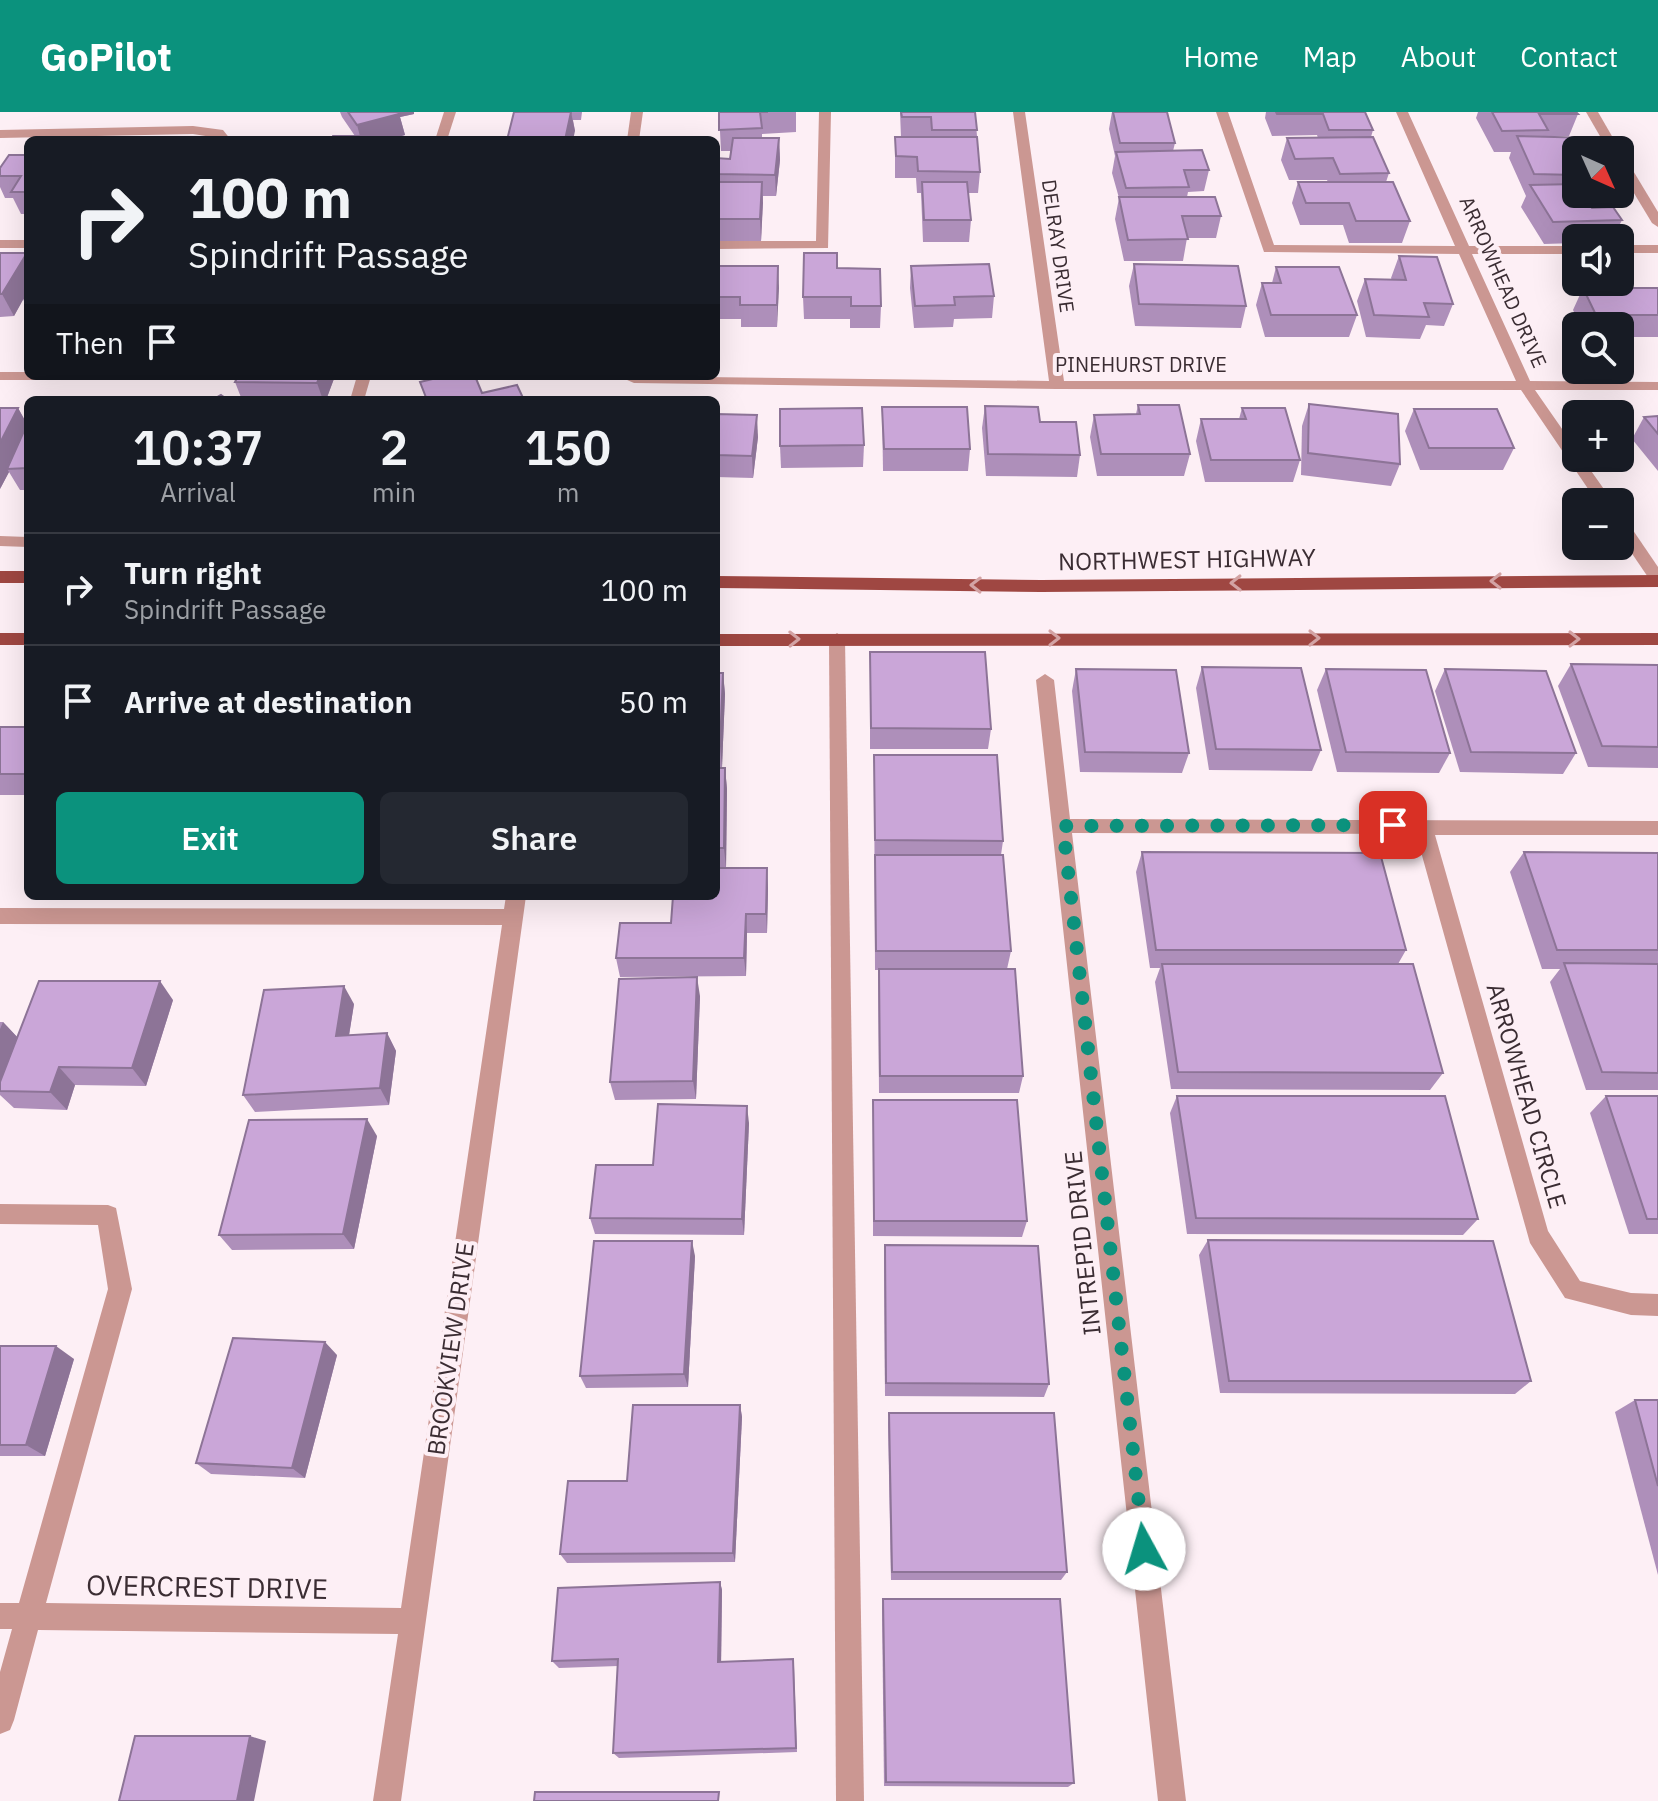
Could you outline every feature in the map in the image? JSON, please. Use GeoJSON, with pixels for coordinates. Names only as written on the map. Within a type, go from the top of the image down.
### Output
{"type":"FeatureCollection","features":[{"type":"Feature","properties":{"kind":"main road"},"geometry":{"type":"LineString","coordinates":[[0,577],[24,577]]}},
{"type":"Feature","properties":{"kind":"main road","name":"NORTHWEST HIGHWAY"},"geometry":{"type":"LineString","coordinates":[[720,582],[1041,586],[1658,580]]}},
{"type":"Feature","properties":{"kind":"main road"},"geometry":{"type":"LineString","coordinates":[[0,639],[24,639]]}},
{"type":"Feature","properties":{"kind":"main road"},"geometry":{"type":"LineString","coordinates":[[720,640],[1658,639]]}},
{"type":"Feature","properties":{"kind":"street"},"geometry":{"type":"LineString","coordinates":[[442,136],[450,112]]}},
{"type":"Feature","properties":{"kind":"street"},"geometry":{"type":"LineString","coordinates":[[634,136],[637,112]]}},
{"type":"Feature","properties":{"kind":"street"},"geometry":{"type":"LineString","coordinates":[[720,245],[823,245],[825,112]]}},
{"type":"Feature","properties":{"kind":"street","name":"DELRAY DRIVE"},"geometry":{"type":"LineString","coordinates":[[1019,112],[1057,385]]}},
{"type":"Feature","properties":{"kind":"street"},"geometry":{"type":"LineString","coordinates":[[1222,112],[1269,249],[1562,250]]}},
{"type":"Feature","properties":{"kind":"street","name":"ARROWHEAD DRIVE"},"geometry":{"type":"LineString","coordinates":[[1402,112],[1525,386],[1595,488]]}},
{"type":"Feature","properties":{"kind":"street"},"geometry":{"type":"LineString","coordinates":[[1592,112],[1606,136]]}},
{"type":"Feature","properties":{"kind":"street"},"geometry":{"type":"LineString","coordinates":[[0,134],[193,130],[219,133],[222,136]]}},
{"type":"Feature","properties":{"kind":"street"},"geometry":{"type":"LineString","coordinates":[[1634,183],[1658,223]]}},
{"type":"Feature","properties":{"kind":"street"},"geometry":{"type":"LineString","coordinates":[[0,244],[24,244]]}},
{"type":"Feature","properties":{"kind":"street"},"geometry":{"type":"LineString","coordinates":[[1634,249],[1658,249]]}},
{"type":"Feature","properties":{"kind":"street"},"geometry":{"type":"LineString","coordinates":[[0,376],[24,376]]}},
{"type":"Feature","properties":{"kind":"street","name":"PINEHURST DRIVE"},"geometry":{"type":"LineString","coordinates":[[704,380],[1057,385],[1658,386]]}},
{"type":"Feature","properties":{"kind":"street"},"geometry":{"type":"LineString","coordinates":[[0,541],[24,542]]}},
{"type":"Feature","properties":{"kind":"street"},"geometry":{"type":"LineString","coordinates":[[1634,545],[1658,580]]}},
{"type":"Feature","properties":{"kind":"street"},"geometry":{"type":"LineString","coordinates":[[837,639],[850,1801]]}},
{"type":"Feature","properties":{"kind":"street","name":"INTREPID DRIVE"},"geometry":{"type":"LineString","coordinates":[[1045,680],[1172,1801]]}},
{"type":"Feature","properties":{"kind":"street","name":"ARROWHEAD CIRCLE"},"geometry":{"type":"LineString","coordinates":[[1423,825],[1538,1235],[1573,1290],[1631,1304],[1658,1305]]}},
{"type":"Feature","properties":{"kind":"street"},"geometry":{"type":"LineString","coordinates":[[1063,826],[1658,828]]}},
{"type":"Feature","properties":{"kind":"street"},"geometry":{"type":"LineString","coordinates":[[0,916],[514,907]]}},
{"type":"Feature","properties":{"kind":"street","name":"BROOKVIEW DRIVE"},"geometry":{"type":"LineString","coordinates":[[387,1801],[514,907]]}},
{"type":"Feature","properties":{"kind":"street"},"geometry":{"type":"LineString","coordinates":[[0,1214],[108,1215],[120,1289],[0,1720]]}},
{"type":"Feature","properties":{"kind":"street","name":"OVERCREST DRIVE"},"geometry":{"type":"LineString","coordinates":[[0,1616],[413,1621]]}},
{"type":"Feature","properties":{"kind":"building"},"geometry":{"type":"Polygon","coordinates":[[[348,112],[398,112],[399,114],[357,125],[348,112]]]}},
{"type":"Feature","properties":{"kind":"building"},"geometry":{"type":"Polygon","coordinates":[[[514,112],[571,112],[566,136],[508,136],[514,112]]]}},
{"type":"Feature","properties":{"kind":"building"},"geometry":{"type":"Polygon","coordinates":[[[719,112],[760,112],[762,128],[719,130],[719,112]]]}},
{"type":"Feature","properties":{"kind":"building"},"geometry":{"type":"Polygon","coordinates":[[[901,112],[975,112],[977,130],[932,130],[931,117],[902,117],[901,112]]]}},
{"type":"Feature","properties":{"kind":"building"},"geometry":{"type":"Polygon","coordinates":[[[1113,112],[1167,112],[1175,143],[1120,143],[1113,112]]]}},
{"type":"Feature","properties":{"kind":"building"},"geometry":{"type":"Polygon","coordinates":[[[1276,112],[1365,112],[1373,130],[1329,130],[1323,114],[1276,112]]]}},
{"type":"Feature","properties":{"kind":"building"},"geometry":{"type":"Polygon","coordinates":[[[1492,112],[1578,114],[1539,114],[1548,130],[1502,131],[1492,112]]]}},
{"type":"Feature","properties":{"kind":"building"},"geometry":{"type":"Polygon","coordinates":[[[1517,136],[1562,137],[1562,175],[1534,174],[1517,136]]]}},
{"type":"Feature","properties":{"kind":"building"},"geometry":{"type":"Polygon","coordinates":[[[895,137],[977,137],[980,172],[918,171],[917,157],[896,156],[895,137]]]}},
{"type":"Feature","properties":{"kind":"building"},"geometry":{"type":"Polygon","coordinates":[[[1373,137],[1389,173],[1340,174],[1333,158],[1295,159],[1287,138],[1373,137]]]}},
{"type":"Feature","properties":{"kind":"building"},"geometry":{"type":"Polygon","coordinates":[[[733,138],[779,138],[775,175],[720,174],[720,158],[730,159],[733,138]]]}},
{"type":"Feature","properties":{"kind":"building"},"geometry":{"type":"Polygon","coordinates":[[[1202,150],[1209,170],[1184,170],[1189,187],[1126,188],[1116,152],[1202,150]]]}},
{"type":"Feature","properties":{"kind":"building"},"geometry":{"type":"Polygon","coordinates":[[[9,155],[24,155],[24,192],[11,192],[21,176],[0,176],[0,168],[9,155]]]}},
{"type":"Feature","properties":{"kind":"building"},"geometry":{"type":"Polygon","coordinates":[[[720,182],[762,182],[760,219],[720,219],[720,182]]]}},
{"type":"Feature","properties":{"kind":"building"},"geometry":{"type":"Polygon","coordinates":[[[922,182],[967,182],[971,220],[924,220],[922,182]]]}},
{"type":"Feature","properties":{"kind":"building"},"geometry":{"type":"Polygon","coordinates":[[[1298,182],[1393,182],[1410,221],[1356,221],[1349,203],[1306,203],[1298,182]]]}},
{"type":"Feature","properties":{"kind":"building"},"geometry":{"type":"Polygon","coordinates":[[[1562,184],[1562,208],[1614,208],[1622,220],[1553,222],[1530,185],[1562,184]]]}},
{"type":"Feature","properties":{"kind":"building"},"geometry":{"type":"Polygon","coordinates":[[[1119,197],[1215,197],[1221,216],[1182,216],[1188,239],[1128,240],[1119,197]]]}},
{"type":"Feature","properties":{"kind":"building"},"geometry":{"type":"Polygon","coordinates":[[[0,253],[24,253],[24,258],[0,294],[0,253]]]}},
{"type":"Feature","properties":{"kind":"building"},"geometry":{"type":"Polygon","coordinates":[[[804,253],[837,253],[837,268],[880,269],[881,306],[851,306],[851,297],[803,297],[804,253]]]}},
{"type":"Feature","properties":{"kind":"building"},"geometry":{"type":"Polygon","coordinates":[[[1399,256],[1437,257],[1453,304],[1424,303],[1429,317],[1374,315],[1365,279],[1406,280],[1399,256]]]}},
{"type":"Feature","properties":{"kind":"building"},"geometry":{"type":"Polygon","coordinates":[[[989,264],[994,296],[954,297],[955,305],[915,306],[911,266],[989,264]]]}},
{"type":"Feature","properties":{"kind":"building"},"geometry":{"type":"Polygon","coordinates":[[[1134,264],[1238,266],[1246,306],[1139,304],[1134,264]]]}},
{"type":"Feature","properties":{"kind":"building"},"geometry":{"type":"Polygon","coordinates":[[[720,266],[778,266],[777,305],[740,305],[740,297],[720,297],[720,266]]]}},
{"type":"Feature","properties":{"kind":"building"},"geometry":{"type":"Polygon","coordinates":[[[1276,267],[1339,267],[1357,315],[1271,315],[1262,283],[1281,283],[1276,267]]]}},
{"type":"Feature","properties":{"kind":"building"},"geometry":{"type":"Polygon","coordinates":[[[1634,288],[1658,288],[1658,315],[1595,312],[1587,296],[1634,296],[1634,288]]]}},
{"type":"Feature","properties":{"kind":"building"},"geometry":{"type":"Polygon","coordinates":[[[236,380],[318,380],[317,383],[236,380]]]}},
{"type":"Feature","properties":{"kind":"building"},"geometry":{"type":"Polygon","coordinates":[[[477,380],[482,393],[517,385],[522,396],[425,396],[420,382],[477,380]]]}},
{"type":"Feature","properties":{"kind":"building"},"geometry":{"type":"Polygon","coordinates":[[[1309,404],[1398,414],[1400,464],[1308,453],[1309,404]]]}},
{"type":"Feature","properties":{"kind":"building"},"geometry":{"type":"Polygon","coordinates":[[[1138,405],[1179,405],[1190,454],[1101,454],[1094,415],[1140,414],[1138,405]]]}},
{"type":"Feature","properties":{"kind":"building"},"geometry":{"type":"Polygon","coordinates":[[[985,406],[1038,407],[1040,422],[1076,422],[1080,455],[988,454],[985,406]]]}},
{"type":"Feature","properties":{"kind":"building"},"geometry":{"type":"Polygon","coordinates":[[[882,407],[967,407],[970,449],[884,449],[882,407]]]}},
{"type":"Feature","properties":{"kind":"building"},"geometry":{"type":"Polygon","coordinates":[[[0,408],[18,408],[0,443],[0,408]]]}},
{"type":"Feature","properties":{"kind":"building"},"geometry":{"type":"Polygon","coordinates":[[[862,408],[864,445],[780,446],[780,409],[862,408]]]}},
{"type":"Feature","properties":{"kind":"building"},"geometry":{"type":"Polygon","coordinates":[[[1242,408],[1285,408],[1300,460],[1211,460],[1201,419],[1246,419],[1242,408]]]}},
{"type":"Feature","properties":{"kind":"building"},"geometry":{"type":"Polygon","coordinates":[[[1414,409],[1497,409],[1514,448],[1429,448],[1414,409]]]}},
{"type":"Feature","properties":{"kind":"building"},"geometry":{"type":"Polygon","coordinates":[[[720,414],[757,415],[752,456],[720,455],[720,414]]]}},
{"type":"Feature","properties":{"kind":"building"},"geometry":{"type":"Polygon","coordinates":[[[1658,416],[1658,434],[1644,417],[1658,416]]]}},
{"type":"Feature","properties":{"kind":"building"},"geometry":{"type":"Polygon","coordinates":[[[24,431],[24,468],[7,469],[24,431]]]}},
{"type":"Feature","properties":{"kind":"building"},"geometry":{"type":"Polygon","coordinates":[[[870,652],[985,652],[991,729],[871,728],[870,652]]]}},
{"type":"Feature","properties":{"kind":"building"},"geometry":{"type":"Polygon","coordinates":[[[1571,664],[1658,665],[1658,747],[1602,746],[1571,664]]]}},
{"type":"Feature","properties":{"kind":"building"},"geometry":{"type":"Polygon","coordinates":[[[1202,667],[1301,668],[1321,750],[1216,749],[1202,667]]]}},
{"type":"Feature","properties":{"kind":"building"},"geometry":{"type":"Polygon","coordinates":[[[1076,669],[1176,670],[1189,753],[1085,752],[1076,669]]]}},
{"type":"Feature","properties":{"kind":"building"},"geometry":{"type":"Polygon","coordinates":[[[1326,669],[1426,670],[1450,753],[1346,752],[1326,669]]]}},
{"type":"Feature","properties":{"kind":"building"},"geometry":{"type":"Polygon","coordinates":[[[1445,669],[1546,671],[1576,753],[1471,752],[1445,669]]]}},
{"type":"Feature","properties":{"kind":"building"},"geometry":{"type":"Polygon","coordinates":[[[720,673],[723,673],[720,746],[720,673]]]}},
{"type":"Feature","properties":{"kind":"building"},"geometry":{"type":"Polygon","coordinates":[[[0,727],[24,727],[24,774],[0,774],[0,727]]]}},
{"type":"Feature","properties":{"kind":"building"},"geometry":{"type":"Polygon","coordinates":[[[874,755],[997,755],[1003,841],[875,840],[874,755]]]}},
{"type":"Feature","properties":{"kind":"building"},"geometry":{"type":"Polygon","coordinates":[[[720,768],[725,768],[724,848],[720,848],[720,768]]]}},
{"type":"Feature","properties":{"kind":"building"},"geometry":{"type":"Polygon","coordinates":[[[1142,852],[1380,853],[1406,950],[1156,950],[1142,852]]]}},
{"type":"Feature","properties":{"kind":"building"},"geometry":{"type":"Polygon","coordinates":[[[1524,852],[1658,853],[1658,950],[1557,950],[1524,852]]]}},
{"type":"Feature","properties":{"kind":"building"},"geometry":{"type":"Polygon","coordinates":[[[875,855],[1003,855],[1011,951],[876,951],[875,855]]]}},
{"type":"Feature","properties":{"kind":"building"},"geometry":{"type":"Polygon","coordinates":[[[720,868],[767,868],[766,914],[746,914],[744,958],[616,958],[620,923],[671,923],[673,900],[720,900],[720,868]]]}},
{"type":"Feature","properties":{"kind":"building"},"geometry":{"type":"Polygon","coordinates":[[[1564,963],[1658,964],[1658,1073],[1602,1072],[1564,963]]]}},
{"type":"Feature","properties":{"kind":"building"},"geometry":{"type":"Polygon","coordinates":[[[1162,964],[1413,964],[1443,1073],[1178,1072],[1162,964]]]}},
{"type":"Feature","properties":{"kind":"building"},"geometry":{"type":"Polygon","coordinates":[[[879,969],[1015,969],[1023,1076],[880,1076],[879,969]]]}},
{"type":"Feature","properties":{"kind":"building"},"geometry":{"type":"Polygon","coordinates":[[[697,977],[693,1081],[610,1082],[619,979],[697,977]]]}},
{"type":"Feature","properties":{"kind":"building"},"geometry":{"type":"Polygon","coordinates":[[[39,981],[160,981],[132,1068],[59,1067],[50,1092],[0,1091],[0,1082],[39,981]]]}},
{"type":"Feature","properties":{"kind":"building"},"geometry":{"type":"Polygon","coordinates":[[[344,986],[336,1036],[387,1033],[380,1088],[243,1095],[264,990],[344,986]]]}},
{"type":"Feature","properties":{"kind":"building"},"geometry":{"type":"Polygon","coordinates":[[[1177,1096],[1445,1096],[1478,1219],[1196,1218],[1177,1096]]]}},
{"type":"Feature","properties":{"kind":"building"},"geometry":{"type":"Polygon","coordinates":[[[1606,1096],[1658,1096],[1658,1219],[1647,1219],[1606,1096]]]}},
{"type":"Feature","properties":{"kind":"building"},"geometry":{"type":"Polygon","coordinates":[[[873,1100],[1017,1100],[1027,1221],[874,1221],[873,1100]]]}},
{"type":"Feature","properties":{"kind":"building"},"geometry":{"type":"Polygon","coordinates":[[[658,1104],[747,1106],[742,1219],[590,1218],[596,1165],[653,1165],[658,1104]]]}},
{"type":"Feature","properties":{"kind":"building"},"geometry":{"type":"Polygon","coordinates":[[[367,1119],[343,1234],[219,1235],[249,1120],[367,1119]]]}},
{"type":"Feature","properties":{"kind":"building"},"geometry":{"type":"Polygon","coordinates":[[[1208,1240],[1493,1241],[1531,1381],[1229,1381],[1208,1240]]]}},
{"type":"Feature","properties":{"kind":"building"},"geometry":{"type":"Polygon","coordinates":[[[594,1241],[692,1241],[684,1374],[580,1376],[594,1241]]]}},
{"type":"Feature","properties":{"kind":"building"},"geometry":{"type":"Polygon","coordinates":[[[885,1245],[1038,1246],[1049,1384],[886,1383],[885,1245]]]}},
{"type":"Feature","properties":{"kind":"building"},"geometry":{"type":"Polygon","coordinates":[[[233,1338],[325,1342],[292,1468],[196,1463],[233,1338]]]}},
{"type":"Feature","properties":{"kind":"building"},"geometry":{"type":"Polygon","coordinates":[[[0,1346],[56,1346],[26,1445],[0,1445],[0,1346]]]}},
{"type":"Feature","properties":{"kind":"building"},"geometry":{"type":"Polygon","coordinates":[[[1635,1400],[1658,1400],[1658,1486],[1635,1400]]]}},
{"type":"Feature","properties":{"kind":"building"},"geometry":{"type":"Polygon","coordinates":[[[633,1405],[740,1405],[733,1553],[560,1554],[568,1481],[627,1481],[633,1405]]]}},
{"type":"Feature","properties":{"kind":"building"},"geometry":{"type":"Polygon","coordinates":[[[889,1413],[1054,1413],[1067,1572],[892,1572],[889,1413]]]}},
{"type":"Feature","properties":{"kind":"building"},"geometry":{"type":"Polygon","coordinates":[[[720,1582],[718,1662],[793,1659],[796,1748],[613,1753],[618,1659],[552,1661],[558,1588],[720,1582]]]}},
{"type":"Feature","properties":{"kind":"building"},"geometry":{"type":"Polygon","coordinates":[[[883,1599],[1060,1599],[1074,1783],[886,1782],[883,1599]]]}},
{"type":"Feature","properties":{"kind":"building"},"geometry":{"type":"Polygon","coordinates":[[[135,1736],[250,1736],[237,1801],[119,1801],[135,1736]]]}},
{"type":"Feature","properties":{"kind":"building"},"geometry":{"type":"Polygon","coordinates":[[[535,1792],[719,1792],[718,1801],[534,1801],[535,1792]]]}},
{"type":"Feature","properties":{"kind":"route"},"geometry":{"type":"LineString","coordinates":[[1144,1549],[1063,826],[1393,825]]}}]}
